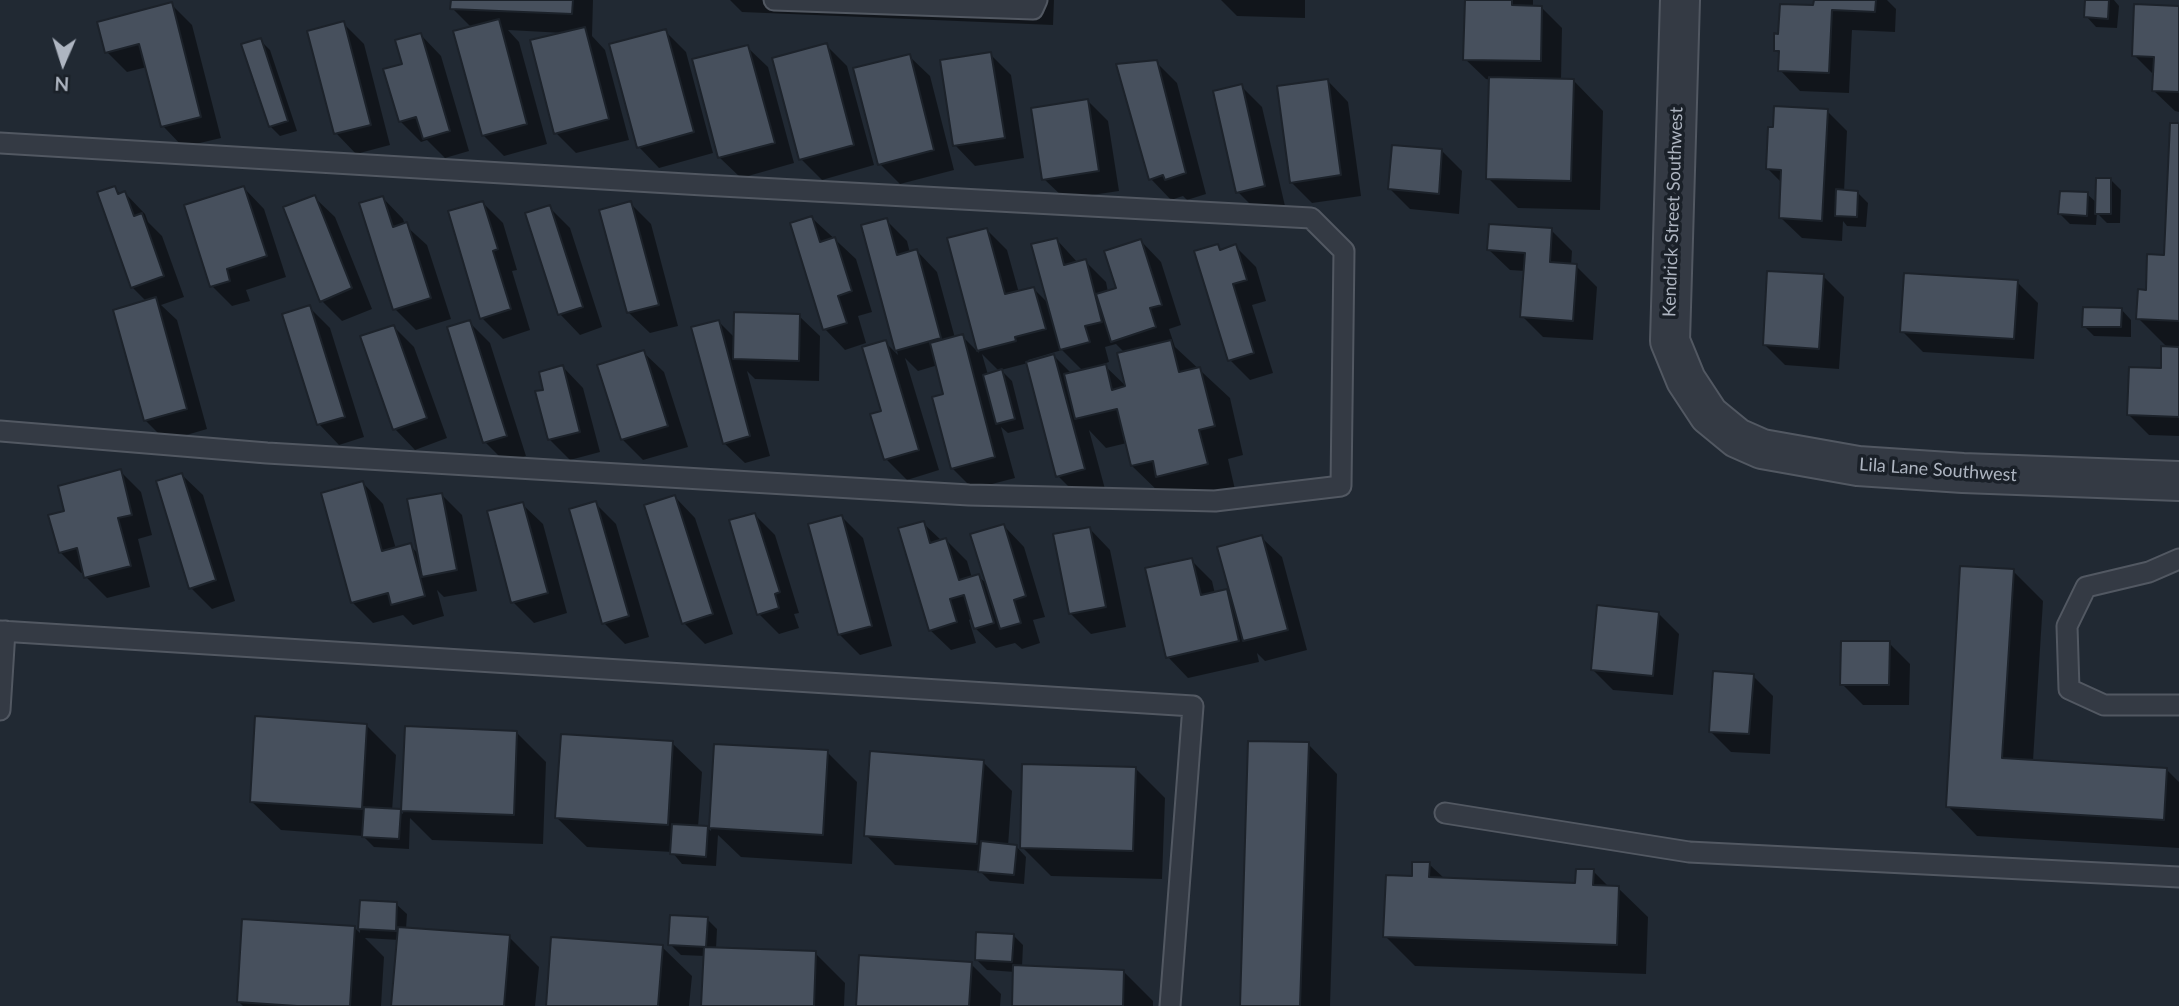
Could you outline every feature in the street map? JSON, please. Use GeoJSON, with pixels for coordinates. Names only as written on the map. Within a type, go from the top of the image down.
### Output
{"type":"FeatureCollection","features":[{"type":"Feature","properties":{"kind":"street","name":"Kendrick Street Southwest"},"geometry":{"type":"LineString","coordinates":[[1680,0],[1670,341],[1686,380],[1709,415]]}},
{"type":"Feature","properties":{"kind":"street","name":"Lila Lane Southwest"},"geometry":{"type":"LineString","coordinates":[[1709,415],[1737,438],[1762,449],[1858,466],[2179,481]]}},
{"type":"Feature","properties":{"kind":"lane"},"geometry":{"type":"LineString","coordinates":[[774,0],[1034,9],[1037,0]]}},
{"type":"Feature","properties":{"kind":"lane"},"geometry":{"type":"LineString","coordinates":[[0,143],[675,184],[1311,218],[1344,251],[1341,486],[1215,501],[969,495],[267,453],[0,431]]}},
{"type":"Feature","properties":{"kind":"lane"},"geometry":{"type":"LineString","coordinates":[[2179,559],[2149,572],[2086,587],[2067,626],[2069,689],[2104,705],[2179,705]]}},
{"type":"Feature","properties":{"kind":"lane"},"geometry":{"type":"LineString","coordinates":[[0,710],[2,631],[1193,706],[1170,1006]]}},
{"type":"Feature","properties":{"kind":"lane"},"geometry":{"type":"LineString","coordinates":[[1445,813],[1689,852],[2179,877]]}},
{"type":"Feature","properties":{"kind":"building"},"geometry":{"type":"Polygon","coordinates":[[[451,0],[573,0],[572,14],[450,9],[451,0]]]}},
{"type":"Feature","properties":{"kind":"building"},"geometry":{"type":"Polygon","coordinates":[[[1465,0],[1512,0],[1512,5],[1542,6],[1541,61],[1463,60],[1465,0]]]}},
{"type":"Feature","properties":{"kind":"building"},"geometry":{"type":"Polygon","coordinates":[[[1814,0],[1876,0],[1875,12],[1832,10],[1829,73],[1778,71],[1779,51],[1774,51],[1774,33],[1778,34],[1780,4],[1813,5],[1814,0]]]}},
{"type":"Feature","properties":{"kind":"building"},"geometry":{"type":"Polygon","coordinates":[[[2085,0],[2109,0],[2108,19],[2084,17],[2085,0]]]}},
{"type":"Feature","properties":{"kind":"building"},"geometry":{"type":"Polygon","coordinates":[[[172,2],[201,117],[161,127],[139,44],[105,53],[97,22],[172,2]]]}},
{"type":"Feature","properties":{"kind":"building"},"geometry":{"type":"Polygon","coordinates":[[[2134,4],[2179,6],[2179,92],[2152,91],[2154,57],[2132,56],[2134,4]]]}},
{"type":"Feature","properties":{"kind":"building"},"geometry":{"type":"Polygon","coordinates":[[[499,19],[527,124],[482,136],[453,31],[499,19]]]}},
{"type":"Feature","properties":{"kind":"building"},"geometry":{"type":"Polygon","coordinates":[[[344,21],[371,125],[334,134],[307,31],[344,21]]]}},
{"type":"Feature","properties":{"kind":"building"},"geometry":{"type":"Polygon","coordinates":[[[585,27],[609,119],[554,134],[530,40],[585,27]]]}},
{"type":"Feature","properties":{"kind":"building"},"geometry":{"type":"Polygon","coordinates":[[[666,29],[694,132],[637,148],[609,44],[666,29]]]}},
{"type":"Feature","properties":{"kind":"building"},"geometry":{"type":"Polygon","coordinates":[[[421,33],[450,131],[423,139],[416,117],[399,122],[383,69],[402,64],[395,40],[421,33]]]}},
{"type":"Feature","properties":{"kind":"building"},"geometry":{"type":"Polygon","coordinates":[[[261,38],[288,121],[269,127],[241,44],[261,38]]]}},
{"type":"Feature","properties":{"kind":"building"},"geometry":{"type":"Polygon","coordinates":[[[827,43],[854,145],[799,160],[772,58],[827,43]]]}},
{"type":"Feature","properties":{"kind":"building"},"geometry":{"type":"Polygon","coordinates":[[[748,45],[775,143],[718,158],[692,59],[748,45]]]}},
{"type":"Feature","properties":{"kind":"building"},"geometry":{"type":"Polygon","coordinates":[[[991,52],[1005,138],[953,146],[940,60],[991,52]]]}},
{"type":"Feature","properties":{"kind":"building"},"geometry":{"type":"Polygon","coordinates":[[[910,54],[934,150],[878,165],[853,68],[910,54]]]}},
{"type":"Feature","properties":{"kind":"building"},"geometry":{"type":"Polygon","coordinates":[[[1157,60],[1186,173],[1165,180],[1163,175],[1149,180],[1116,64],[1157,60]]]}},
{"type":"Feature","properties":{"kind":"building"},"geometry":{"type":"Polygon","coordinates":[[[1489,77],[1574,79],[1571,181],[1486,179],[1489,77]]]}},
{"type":"Feature","properties":{"kind":"building"},"geometry":{"type":"Polygon","coordinates":[[[1328,79],[1341,175],[1290,183],[1277,86],[1328,79]]]}},
{"type":"Feature","properties":{"kind":"building"},"geometry":{"type":"Polygon","coordinates":[[[1242,84],[1265,186],[1236,193],[1213,91],[1242,84]]]}},
{"type":"Feature","properties":{"kind":"building"},"geometry":{"type":"Polygon","coordinates":[[[1088,99],[1099,171],[1042,180],[1031,108],[1088,99]]]}},
{"type":"Feature","properties":{"kind":"building"},"geometry":{"type":"Polygon","coordinates":[[[1774,106],[1828,109],[1822,221],[1779,218],[1781,170],[1766,169],[1768,127],[1773,127],[1774,106]]]}},
{"type":"Feature","properties":{"kind":"building"},"geometry":{"type":"Polygon","coordinates":[[[2170,123],[2179,123],[2179,321],[2136,319],[2138,289],[2146,290],[2147,254],[2164,255],[2170,123]]]}},
{"type":"Feature","properties":{"kind":"building"},"geometry":{"type":"Polygon","coordinates":[[[1392,145],[1442,149],[1439,194],[1388,189],[1392,145]]]}},
{"type":"Feature","properties":{"kind":"building"},"geometry":{"type":"Polygon","coordinates":[[[2096,178],[2111,178],[2111,214],[2095,214],[2096,178]]]}},
{"type":"Feature","properties":{"kind":"building"},"geometry":{"type":"Polygon","coordinates":[[[115,186],[118,194],[125,191],[134,216],[142,213],[164,276],[131,288],[97,192],[115,186]]]}},
{"type":"Feature","properties":{"kind":"building"},"geometry":{"type":"Polygon","coordinates":[[[244,186],[267,256],[227,269],[230,281],[210,287],[184,205],[244,186]]]}},
{"type":"Feature","properties":{"kind":"building"},"geometry":{"type":"Polygon","coordinates":[[[1836,189],[1858,191],[1857,217],[1835,216],[1836,189]]]}},
{"type":"Feature","properties":{"kind":"building"},"geometry":{"type":"Polygon","coordinates":[[[2060,191],[2088,192],[2087,216],[2058,214],[2060,191]]]}},
{"type":"Feature","properties":{"kind":"building"},"geometry":{"type":"Polygon","coordinates":[[[315,195],[352,288],[320,302],[283,207],[315,195]]]}},
{"type":"Feature","properties":{"kind":"building"},"geometry":{"type":"Polygon","coordinates":[[[383,196],[393,227],[407,222],[431,298],[393,310],[359,203],[383,196]]]}},
{"type":"Feature","properties":{"kind":"building"},"geometry":{"type":"Polygon","coordinates":[[[483,201],[498,249],[493,251],[511,309],[480,319],[448,211],[483,201]]]}},
{"type":"Feature","properties":{"kind":"building"},"geometry":{"type":"Polygon","coordinates":[[[631,201],[659,305],[627,313],[599,210],[631,201]]]}},
{"type":"Feature","properties":{"kind":"building"},"geometry":{"type":"Polygon","coordinates":[[[550,205],[583,307],[558,315],[525,213],[550,205]]]}},
{"type":"Feature","properties":{"kind":"building"},"geometry":{"type":"Polygon","coordinates":[[[812,216],[820,242],[835,237],[852,291],[838,296],[847,323],[823,330],[790,223],[812,216]]]}},
{"type":"Feature","properties":{"kind":"building"},"geometry":{"type":"Polygon","coordinates":[[[887,218],[897,255],[917,249],[941,338],[895,351],[861,225],[887,218]]]}},
{"type":"Feature","properties":{"kind":"building"},"geometry":{"type":"Polygon","coordinates":[[[1489,224],[1552,228],[1550,262],[1577,264],[1573,321],[1520,317],[1525,253],[1487,250],[1489,224]]]}},
{"type":"Feature","properties":{"kind":"building"},"geometry":{"type":"Polygon","coordinates":[[[987,228],[1005,294],[1034,287],[1046,329],[1015,337],[1016,341],[977,351],[947,238],[987,228]]]}},
{"type":"Feature","properties":{"kind":"building"},"geometry":{"type":"Polygon","coordinates":[[[1057,238],[1064,265],[1086,259],[1102,322],[1085,326],[1090,342],[1060,350],[1031,244],[1057,238]]]}},
{"type":"Feature","properties":{"kind":"building"},"geometry":{"type":"Polygon","coordinates":[[[1141,239],[1162,305],[1150,308],[1156,327],[1111,342],[1096,294],[1116,288],[1104,251],[1141,239]]]}},
{"type":"Feature","properties":{"kind":"building"},"geometry":{"type":"Polygon","coordinates":[[[1218,244],[1220,250],[1236,244],[1247,280],[1233,284],[1254,353],[1228,361],[1194,251],[1218,244]]]}},
{"type":"Feature","properties":{"kind":"building"},"geometry":{"type":"Polygon","coordinates":[[[1767,271],[1824,274],[1819,349],[1763,345],[1767,271]]]}},
{"type":"Feature","properties":{"kind":"building"},"geometry":{"type":"Polygon","coordinates":[[[1904,273],[2018,280],[2014,339],[1900,332],[1904,273]]]}},
{"type":"Feature","properties":{"kind":"building"},"geometry":{"type":"Polygon","coordinates":[[[156,297],[187,409],[144,421],[113,310],[156,297]]]}},
{"type":"Feature","properties":{"kind":"building"},"geometry":{"type":"Polygon","coordinates":[[[310,305],[345,417],[317,425],[282,314],[310,305]]]}},
{"type":"Feature","properties":{"kind":"building"},"geometry":{"type":"Polygon","coordinates":[[[2083,307],[2122,308],[2121,327],[2082,327],[2083,307]]]}},
{"type":"Feature","properties":{"kind":"building"},"geometry":{"type":"Polygon","coordinates":[[[734,312],[800,314],[799,361],[733,359],[734,312]]]}},
{"type":"Feature","properties":{"kind":"building"},"geometry":{"type":"Polygon","coordinates":[[[470,320],[507,436],[483,443],[447,327],[470,320]]]}},
{"type":"Feature","properties":{"kind":"building"},"geometry":{"type":"Polygon","coordinates":[[[719,320],[750,436],[723,444],[691,327],[719,320]]]}},
{"type":"Feature","properties":{"kind":"building"},"geometry":{"type":"Polygon","coordinates":[[[394,325],[427,418],[393,430],[360,336],[394,325]]]}},
{"type":"Feature","properties":{"kind":"building"},"geometry":{"type":"Polygon","coordinates":[[[963,334],[995,457],[951,469],[932,397],[943,394],[930,343],[963,334]]]}},
{"type":"Feature","properties":{"kind":"building"},"geometry":{"type":"Polygon","coordinates":[[[886,340],[919,450],[884,460],[870,414],[881,411],[862,347],[886,340]]]}},
{"type":"Feature","properties":{"kind":"building"},"geometry":{"type":"Polygon","coordinates":[[[1171,340],[1179,372],[1200,367],[1215,426],[1199,430],[1208,464],[1156,477],[1153,461],[1131,466],[1117,409],[1075,419],[1064,374],[1106,364],[1112,390],[1125,386],[1117,353],[1171,340]]]}},
{"type":"Feature","properties":{"kind":"building"},"geometry":{"type":"Polygon","coordinates":[[[2161,346],[2179,347],[2179,417],[2127,415],[2129,367],[2161,368],[2161,346]]]}},
{"type":"Feature","properties":{"kind":"building"},"geometry":{"type":"Polygon","coordinates":[[[644,350],[668,426],[621,440],[597,365],[644,350]]]}},
{"type":"Feature","properties":{"kind":"building"},"geometry":{"type":"Polygon","coordinates":[[[1054,354],[1085,469],[1056,477],[1026,362],[1054,354]]]}},
{"type":"Feature","properties":{"kind":"building"},"geometry":{"type":"Polygon","coordinates":[[[563,365],[580,432],[548,440],[535,391],[543,390],[539,372],[563,365]]]}},
{"type":"Feature","properties":{"kind":"building"},"geometry":{"type":"Polygon","coordinates":[[[1002,369],[1015,419],[996,424],[983,375],[1002,369]]]}},
{"type":"Feature","properties":{"kind":"building"},"geometry":{"type":"Polygon","coordinates":[[[121,469],[132,515],[118,518],[131,566],[84,578],[77,548],[59,553],[48,515],[64,511],[58,486],[121,469]]]}},
{"type":"Feature","properties":{"kind":"building"},"geometry":{"type":"Polygon","coordinates":[[[182,473],[216,580],[189,589],[156,481],[182,473]]]}},
{"type":"Feature","properties":{"kind":"building"},"geometry":{"type":"Polygon","coordinates":[[[363,481],[382,551],[411,543],[425,596],[391,605],[388,593],[351,603],[321,493],[363,481]]]}},
{"type":"Feature","properties":{"kind":"building"},"geometry":{"type":"Polygon","coordinates":[[[442,493],[457,570],[422,577],[407,499],[442,493]]]}},
{"type":"Feature","properties":{"kind":"building"},"geometry":{"type":"Polygon","coordinates":[[[675,495],[713,614],[682,624],[644,505],[675,495]]]}},
{"type":"Feature","properties":{"kind":"building"},"geometry":{"type":"Polygon","coordinates":[[[596,501],[629,616],[602,624],[569,509],[596,501]]]}},
{"type":"Feature","properties":{"kind":"building"},"geometry":{"type":"Polygon","coordinates":[[[523,502],[548,593],[511,603],[487,511],[523,502]]]}},
{"type":"Feature","properties":{"kind":"building"},"geometry":{"type":"Polygon","coordinates":[[[755,513],[780,592],[775,594],[779,608],[757,615],[729,520],[755,513]]]}},
{"type":"Feature","properties":{"kind":"building"},"geometry":{"type":"Polygon","coordinates":[[[842,515],[872,626],[838,635],[808,524],[842,515]]]}},
{"type":"Feature","properties":{"kind":"building"},"geometry":{"type":"Polygon","coordinates":[[[924,521],[930,543],[946,538],[959,580],[979,574],[994,623],[974,629],[964,595],[950,599],[957,622],[929,631],[898,528],[924,521]]]}},
{"type":"Feature","properties":{"kind":"building"},"geometry":{"type":"Polygon","coordinates":[[[1004,524],[1026,596],[1014,600],[1021,623],[1000,629],[970,534],[1004,524]]]}},
{"type":"Feature","properties":{"kind":"building"},"geometry":{"type":"Polygon","coordinates":[[[1090,527],[1106,607],[1069,614],[1053,534],[1090,527]]]}},
{"type":"Feature","properties":{"kind":"building"},"geometry":{"type":"Polygon","coordinates":[[[1262,535],[1288,630],[1243,641],[1217,547],[1262,535]]]}},
{"type":"Feature","properties":{"kind":"building"},"geometry":{"type":"Polygon","coordinates":[[[1192,558],[1201,595],[1227,589],[1239,641],[1166,658],[1145,568],[1192,558]]]}},
{"type":"Feature","properties":{"kind":"building"},"geometry":{"type":"Polygon","coordinates":[[[1960,566],[2014,569],[2002,758],[2167,768],[2164,820],[1946,807],[1960,566]]]}},
{"type":"Feature","properties":{"kind":"building"},"geometry":{"type":"Polygon","coordinates":[[[1597,605],[1659,612],[1653,676],[1591,670],[1597,605]]]}},
{"type":"Feature","properties":{"kind":"building"},"geometry":{"type":"Polygon","coordinates":[[[1841,641],[1890,641],[1889,685],[1840,685],[1841,641]]]}},
{"type":"Feature","properties":{"kind":"building"},"geometry":{"type":"Polygon","coordinates":[[[1713,671],[1754,674],[1749,734],[1709,732],[1713,671]]]}},
{"type":"Feature","properties":{"kind":"building"},"geometry":{"type":"Polygon","coordinates":[[[255,716],[367,724],[362,809],[250,802],[255,716]]]}},
{"type":"Feature","properties":{"kind":"building"},"geometry":{"type":"Polygon","coordinates":[[[405,726],[517,731],[514,815],[401,811],[405,726]]]}},
{"type":"Feature","properties":{"kind":"building"},"geometry":{"type":"Polygon","coordinates":[[[561,734],[673,741],[668,825],[555,818],[561,734]]]}},
{"type":"Feature","properties":{"kind":"building"},"geometry":{"type":"Polygon","coordinates":[[[1248,741],[1309,742],[1300,1006],[1240,1006],[1248,741]]]}},
{"type":"Feature","properties":{"kind":"building"},"geometry":{"type":"Polygon","coordinates":[[[714,744],[828,750],[823,835],[709,828],[714,744]]]}},
{"type":"Feature","properties":{"kind":"building"},"geometry":{"type":"Polygon","coordinates":[[[870,751],[984,760],[977,844],[864,836],[870,751]]]}},
{"type":"Feature","properties":{"kind":"building"},"geometry":{"type":"Polygon","coordinates":[[[1022,764],[1136,767],[1133,851],[1020,848],[1022,764]]]}},
{"type":"Feature","properties":{"kind":"building"},"geometry":{"type":"Polygon","coordinates":[[[364,807],[401,809],[399,839],[362,837],[364,807]]]}},
{"type":"Feature","properties":{"kind":"building"},"geometry":{"type":"Polygon","coordinates":[[[672,824],[708,826],[706,857],[670,854],[672,824]]]}},
{"type":"Feature","properties":{"kind":"building"},"geometry":{"type":"Polygon","coordinates":[[[981,841],[1017,845],[1014,875],[978,872],[981,841]]]}},
{"type":"Feature","properties":{"kind":"building"},"geometry":{"type":"Polygon","coordinates":[[[1412,862],[1430,862],[1429,877],[1575,883],[1576,869],[1594,869],[1593,885],[1619,886],[1617,945],[1383,937],[1386,875],[1412,876],[1412,862]]]}},
{"type":"Feature","properties":{"kind":"building"},"geometry":{"type":"Polygon","coordinates":[[[360,900],[397,902],[396,931],[358,929],[360,900]]]}},
{"type":"Feature","properties":{"kind":"building"},"geometry":{"type":"Polygon","coordinates":[[[670,915],[708,917],[706,947],[668,945],[670,915]]]}},
{"type":"Feature","properties":{"kind":"building"},"geometry":{"type":"Polygon","coordinates":[[[242,919],[355,926],[350,1006],[237,1002],[242,919]]]}},
{"type":"Feature","properties":{"kind":"building"},"geometry":{"type":"Polygon","coordinates":[[[398,927],[510,935],[504,1006],[391,1006],[398,927]]]}},
{"type":"Feature","properties":{"kind":"building"},"geometry":{"type":"Polygon","coordinates":[[[976,932],[1014,934],[1012,962],[975,960],[976,932]]]}},
{"type":"Feature","properties":{"kind":"building"},"geometry":{"type":"Polygon","coordinates":[[[551,937],[663,945],[658,1006],[546,1006],[551,937]]]}},
{"type":"Feature","properties":{"kind":"building"},"geometry":{"type":"Polygon","coordinates":[[[704,947],[816,951],[814,1006],[701,1006],[704,947]]]}},
{"type":"Feature","properties":{"kind":"building"},"geometry":{"type":"Polygon","coordinates":[[[859,955],[972,962],[969,1006],[856,1006],[859,955]]]}},
{"type":"Feature","properties":{"kind":"building"},"geometry":{"type":"Polygon","coordinates":[[[1013,965],[1124,970],[1123,1006],[1012,1006],[1013,965]]]}}]}
